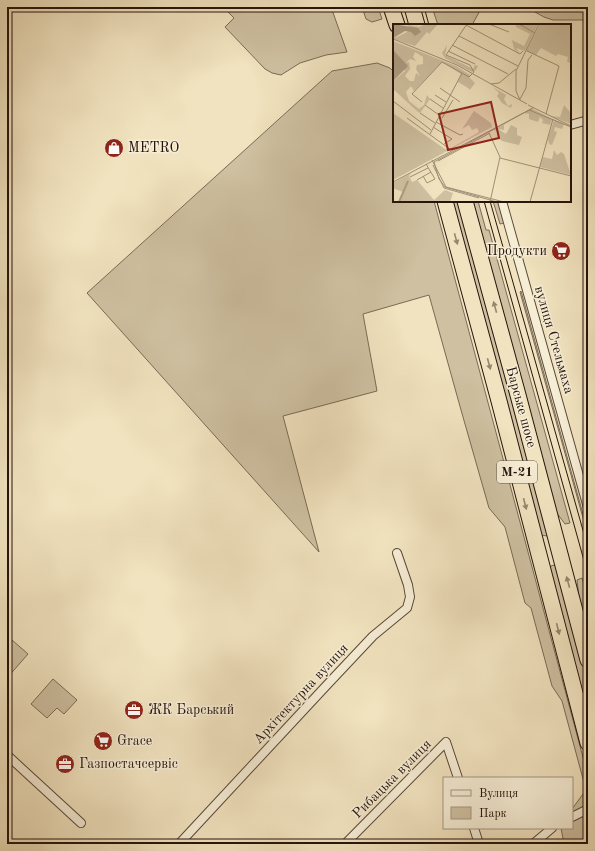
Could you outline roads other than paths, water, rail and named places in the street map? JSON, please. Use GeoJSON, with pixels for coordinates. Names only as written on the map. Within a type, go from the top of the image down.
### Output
{"type":"FeatureCollection","features":[{"type":"Feature","properties":{"kind":"highway"},"geometry":{"type":"LineString","coordinates":[[391,7],[397,24]]}},
{"type":"Feature","properties":{"kind":"highway"},"geometry":{"type":"LineString","coordinates":[[412,7],[417,24]]}},
{"type":"Feature","properties":{"kind":"highway","name":"М-21"},"geometry":{"type":"LineString","coordinates":[[445,202],[588,743]]}},
{"type":"Feature","properties":{"kind":"highway","name":"Барське шосе"},"geometry":{"type":"LineString","coordinates":[[465,202],[559,547],[588,660]]}},
{"type":"Feature","properties":{"kind":"highway"},"geometry":{"type":"LineString","coordinates":[[539,553],[559,547]]}},
{"type":"Feature","properties":{"kind":"street"},"geometry":{"type":"LineString","coordinates":[[571,125],[588,120]]}},
{"type":"Feature","properties":{"kind":"street","name":"вулиця Стельмаха"},"geometry":{"type":"LineString","coordinates":[[502,202],[588,508]]}},
{"type":"Feature","properties":{"kind":"street","name":"Архітектурна вулиця"},"geometry":{"type":"LineString","coordinates":[[179,844],[373,636],[408,608],[410,597],[408,585],[397,553]]}},
{"type":"Feature","properties":{"kind":"street","name":"Рибацька вулиця"},"geometry":{"type":"LineString","coordinates":[[345,844],[446,742],[458,777]]}},
{"type":"Feature","properties":{"kind":"street"},"geometry":{"type":"LineString","coordinates":[[7,755],[81,823]]}},
{"type":"Feature","properties":{"kind":"street"},"geometry":{"type":"LineString","coordinates":[[573,816],[588,809]]}},
{"type":"Feature","properties":{"kind":"street"},"geometry":{"type":"LineString","coordinates":[[474,829],[479,844]]}},
{"type":"Feature","properties":{"kind":"street"},"geometry":{"type":"LineString","coordinates":[[533,844],[551,829]]}},
{"type":"Feature","properties":{"kind":"tram line"},"geometry":{"type":"LineString","coordinates":[[424,7],[429,24]]}},
{"type":"Feature","properties":{"kind":"tram line"},"geometry":{"type":"LineString","coordinates":[[484,202],[588,575]]}},
{"type":"Feature","properties":{"kind":"tram line"},"geometry":{"type":"LineString","coordinates":[[490,202],[588,548]]}},
{"type":"Feature","properties":{"kind":"place","name":"METRO"},"geometry":{"type":"Point","coordinates":[114,148]}},
{"type":"Feature","properties":{"kind":"place","name":"Продукти"},"geometry":{"type":"Point","coordinates":[561,251]}},
{"type":"Feature","properties":{"kind":"place","name":"ЖК Барський"},"geometry":{"type":"Point","coordinates":[134,710]}},
{"type":"Feature","properties":{"kind":"place","name":"Grace"},"geometry":{"type":"Point","coordinates":[103,741]}},
{"type":"Feature","properties":{"kind":"place","name":"Газпостачсервіс"},"geometry":{"type":"Point","coordinates":[65,764]}}]}
